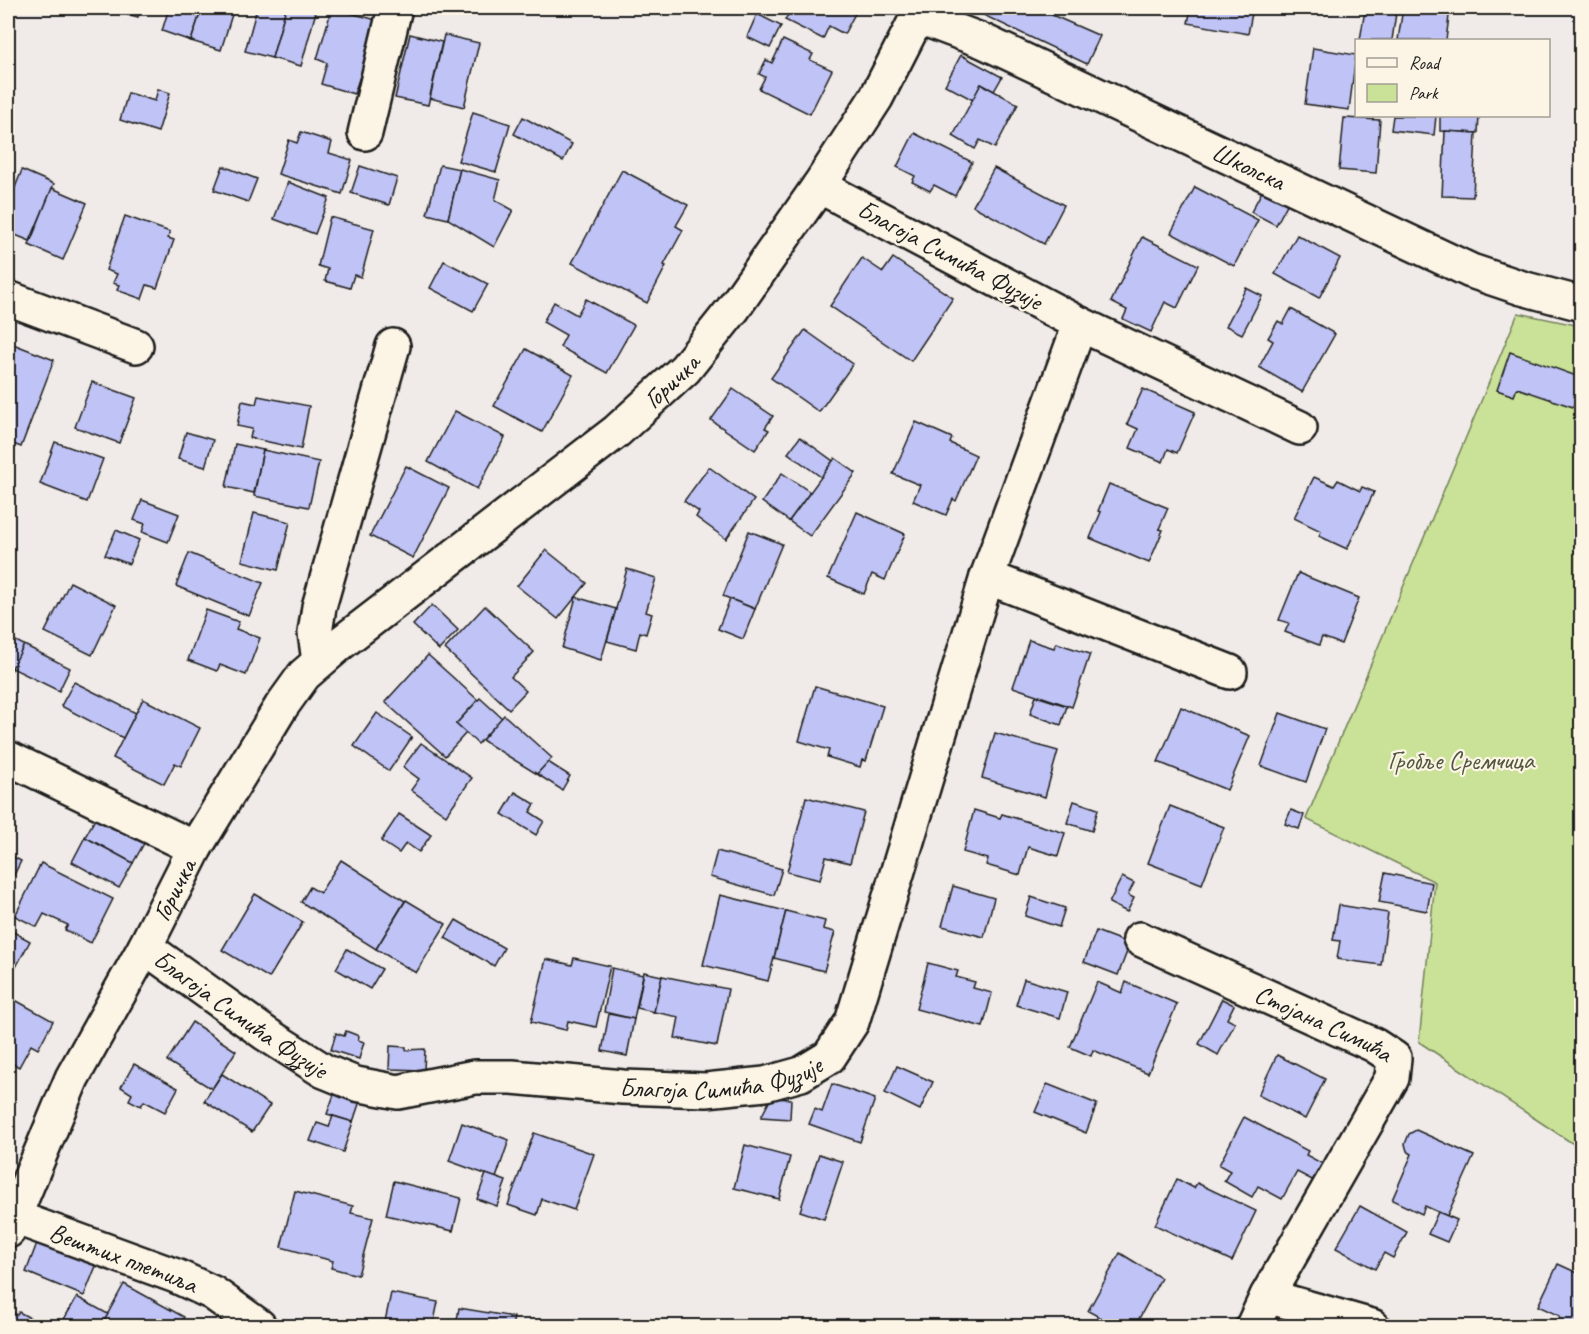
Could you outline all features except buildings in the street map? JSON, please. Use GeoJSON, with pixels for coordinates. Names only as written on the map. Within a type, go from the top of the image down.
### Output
{"type":"FeatureCollection","features":[{"type":"Feature","properties":{"kind":"street"},"geometry":{"type":"LineString","coordinates":[[365,133],[395,8]]}},
{"type":"Feature","properties":{"kind":"street","name":"Горичка"},"geometry":{"type":"LineString","coordinates":[[11,1224],[72,1078],[145,947],[195,848],[281,707],[304,675],[319,661],[617,431],[685,369],[733,309],[819,186],[876,98],[921,12]]}},
{"type":"Feature","properties":{"kind":"street","name":"Школска"},"geometry":{"type":"LineString","coordinates":[[921,12],[1471,271],[1581,304]]}},
{"type":"Feature","properties":{"kind":"street","name":"Благоја Симића Фузије"},"geometry":{"type":"LineString","coordinates":[[819,186],[1080,324],[1300,428]]}},
{"type":"Feature","properties":{"kind":"street"},"geometry":{"type":"LineString","coordinates":[[8,298],[136,346]]}},
{"type":"Feature","properties":{"kind":"street","name":"Благоја Симића Фузије"},"geometry":{"type":"LineString","coordinates":[[145,947],[266,1034],[324,1071],[356,1084],[398,1092],[475,1077],[512,1077],[623,1087],[706,1090],[765,1084],[801,1074],[829,1057],[852,1022],[987,577],[1080,324]]}},
{"type":"Feature","properties":{"kind":"street"},"geometry":{"type":"LineString","coordinates":[[319,661],[315,633],[319,607],[393,346]]}},
{"type":"Feature","properties":{"kind":"street"},"geometry":{"type":"LineString","coordinates":[[987,577],[1230,672]]}},
{"type":"Feature","properties":{"kind":"street"},"geometry":{"type":"LineString","coordinates":[[8,758],[195,848]]}},
{"type":"Feature","properties":{"kind":"street","name":"Стојана Симића"},"geometry":{"type":"LineString","coordinates":[[1140,939],[1374,1045],[1394,1058],[1392,1078],[1267,1296],[1253,1326]]}},
{"type":"Feature","properties":{"kind":"street","name":"Вештих плетиља"},"geometry":{"type":"LineString","coordinates":[[11,1224],[177,1276],[213,1293],[259,1326]]}},
{"type":"Feature","properties":{"kind":"street"},"geometry":{"type":"LineString","coordinates":[[1267,1296],[1372,1326]]}},
{"type":"Feature","properties":{"kind":"green space","name":"Гробље Сремчица"},"geometry":{"type":"Polygon","coordinates":[[[1518,313],[1581,326],[1581,1149],[1419,1042],[1435,882],[1306,819],[1518,313]]]}}]}
